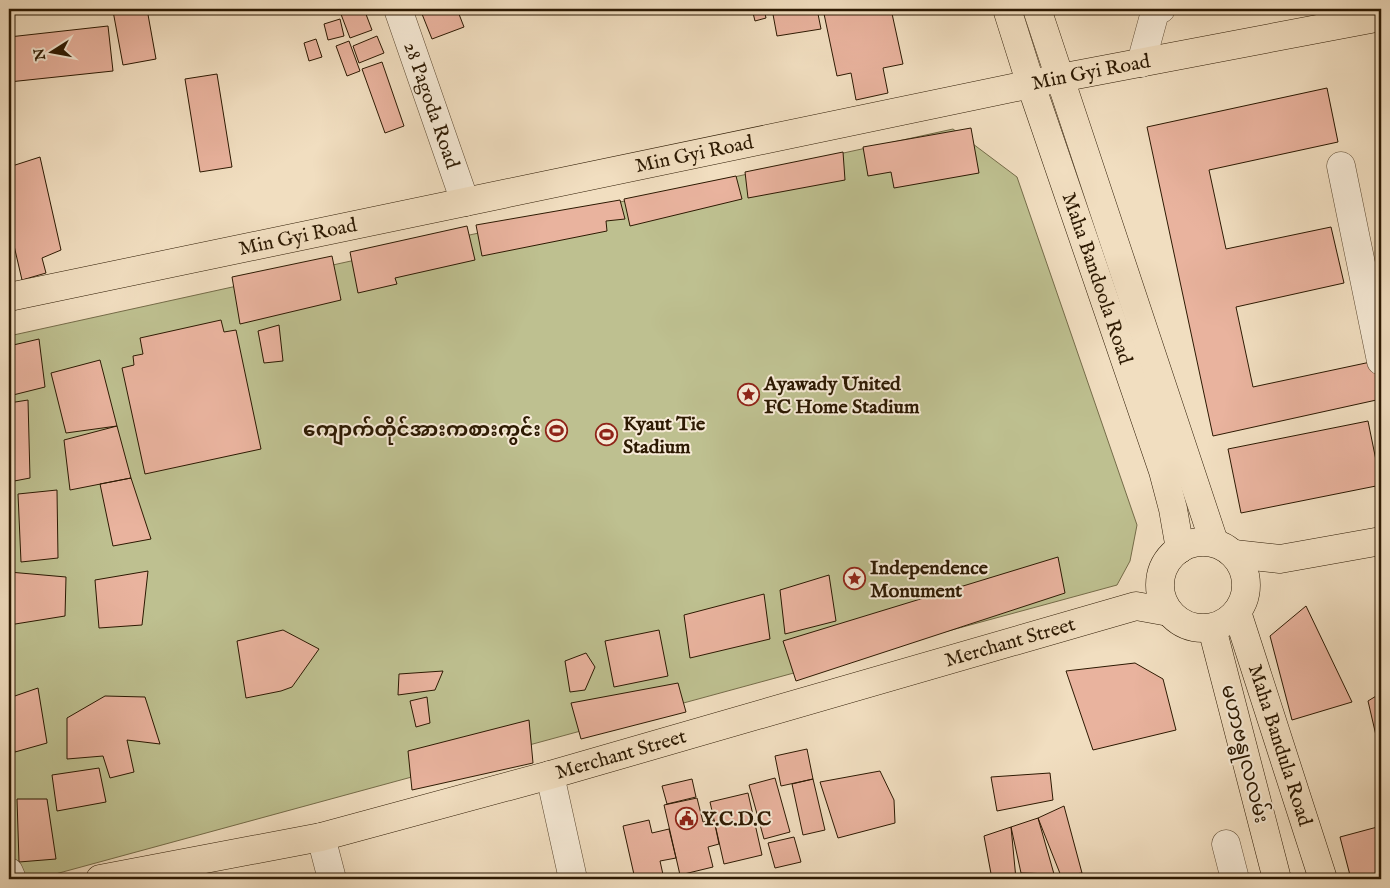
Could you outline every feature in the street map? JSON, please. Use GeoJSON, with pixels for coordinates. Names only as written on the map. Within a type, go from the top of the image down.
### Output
{"type":"FeatureCollection","features":[{"type":"Feature","properties":{"kind":"main road","name":"Maha Bandoola Road"},"geometry":{"type":"LineString","coordinates":[[1007,9],[1031,85],[1163,471],[1173,509],[1180,549]]}},
{"type":"Feature","properties":{"kind":"main road","name":"Maha Bandoola Road"},"geometry":{"type":"LineString","coordinates":[[1037,9],[1224,548]]}},
{"type":"Feature","properties":{"kind":"main road","name":"Min Gyi Road"},"geometry":{"type":"LineString","coordinates":[[9,296],[1060,78],[1381,17]]}},
{"type":"Feature","properties":{"kind":"main road"},"geometry":{"type":"LineString","coordinates":[[1224,548],[1243,568],[1247,583],[1244,599],[1237,612],[1230,619],[1212,628],[1188,626],[1169,612],[1163,601],[1160,587],[1162,572],[1169,559],[1180,549],[1191,543],[1203,542],[1280,559],[1381,541]]}},
{"type":"Feature","properties":{"kind":"main road"},"geometry":{"type":"LineString","coordinates":[[1247,583],[1280,559]]}},
{"type":"Feature","properties":{"kind":"main road"},"geometry":{"type":"LineString","coordinates":[[1136,606],[1161,578]]}},
{"type":"Feature","properties":{"kind":"main road"},"geometry":{"type":"LineString","coordinates":[[1136,606],[1169,612]]}},
{"type":"Feature","properties":{"kind":"main road","name":"Merchant Street"},"geometry":{"type":"LineString","coordinates":[[100,879],[320,837],[550,775],[1136,606]]}},
{"type":"Feature","properties":{"kind":"main road","name":"Maha Bandula Road"},"geometry":{"type":"LineString","coordinates":[[1237,612],[1323,879]]}},
{"type":"Feature","properties":{"kind":"main road","name":"မဟာဗန္ဓုလလမ်း"},"geometry":{"type":"LineString","coordinates":[[1212,628],[1277,879]]}},
{"type":"Feature","properties":{"kind":"street","name":"28 Pagoda Road"},"geometry":{"type":"LineString","coordinates":[[398,9],[465,202]]}},
{"type":"Feature","properties":{"kind":"street"},"geometry":{"type":"LineString","coordinates":[[1141,63],[1155,12],[1161,9]]}},
{"type":"Feature","properties":{"kind":"street"},"geometry":{"type":"LineString","coordinates":[[1341,166],[1381,361]]}},
{"type":"Feature","properties":{"kind":"street"},"geometry":{"type":"LineString","coordinates":[[550,775],[573,879]]}},
{"type":"Feature","properties":{"kind":"street"},"geometry":{"type":"LineString","coordinates":[[320,837],[332,879]]}},
{"type":"Feature","properties":{"kind":"street"},"geometry":{"type":"LineString","coordinates":[[1226,844],[1235,879]]}},
{"type":"Feature","properties":{"kind":"street"},"geometry":{"type":"LineString","coordinates":[[9,872],[12,879]]}},
{"type":"Feature","properties":{"kind":"green space","name":"ကျောက်တိုင်အားကစားကွင်း"},"geometry":{"type":"Polygon","coordinates":[[[953,129],[1017,177],[1137,525],[1130,561],[1117,585],[37,879],[22,879],[9,870],[9,336],[953,129]]]}},
{"type":"Feature","properties":{"kind":"building"},"geometry":{"type":"Polygon","coordinates":[[[147,9],[156,59],[123,65],[113,11],[147,9]]]}},
{"type":"Feature","properties":{"kind":"building"},"geometry":{"type":"Polygon","coordinates":[[[339,9],[364,9],[372,30],[350,38],[339,9]]]}},
{"type":"Feature","properties":{"kind":"building"},"geometry":{"type":"Polygon","coordinates":[[[420,9],[457,9],[464,27],[432,39],[420,9]]]}},
{"type":"Feature","properties":{"kind":"building"},"geometry":{"type":"Polygon","coordinates":[[[752,9],[764,9],[766,18],[755,21],[752,9]]]}},
{"type":"Feature","properties":{"kind":"building"},"geometry":{"type":"Polygon","coordinates":[[[772,9],[817,9],[821,29],[777,36],[772,9]]]}},
{"type":"Feature","properties":{"kind":"building"},"geometry":{"type":"Polygon","coordinates":[[[823,9],[891,9],[903,64],[883,68],[888,93],[856,100],[851,73],[837,76],[823,9]]]}},
{"type":"Feature","properties":{"kind":"building"},"geometry":{"type":"Polygon","coordinates":[[[340,19],[344,36],[328,40],[324,24],[340,19]]]}},
{"type":"Feature","properties":{"kind":"building"},"geometry":{"type":"Polygon","coordinates":[[[108,26],[113,71],[9,82],[9,37],[108,26]]]}},
{"type":"Feature","properties":{"kind":"building"},"geometry":{"type":"Polygon","coordinates":[[[377,36],[384,53],[359,63],[353,46],[377,36]]]}},
{"type":"Feature","properties":{"kind":"building"},"geometry":{"type":"Polygon","coordinates":[[[316,39],[322,57],[309,61],[304,43],[316,39]]]}},
{"type":"Feature","properties":{"kind":"building"},"geometry":{"type":"Polygon","coordinates":[[[349,41],[360,71],[347,76],[336,46],[349,41]]]}},
{"type":"Feature","properties":{"kind":"building"},"geometry":{"type":"Polygon","coordinates":[[[382,62],[404,126],[385,133],[362,69],[382,62]]]}},
{"type":"Feature","properties":{"kind":"building"},"geometry":{"type":"Polygon","coordinates":[[[217,74],[232,167],[200,172],[185,79],[217,74]]]}},
{"type":"Feature","properties":{"kind":"building"},"geometry":{"type":"Polygon","coordinates":[[[1327,88],[1338,142],[1209,170],[1226,249],[1331,227],[1344,283],[1236,307],[1253,387],[1380,360],[1381,399],[1213,436],[1147,127],[1327,88]]]}},
{"type":"Feature","properties":{"kind":"building"},"geometry":{"type":"Polygon","coordinates":[[[971,128],[979,173],[894,188],[891,172],[868,176],[863,147],[971,128]]]}},
{"type":"Feature","properties":{"kind":"building"},"geometry":{"type":"Polygon","coordinates":[[[843,152],[845,180],[748,198],[745,172],[843,152]]]}},
{"type":"Feature","properties":{"kind":"building"},"geometry":{"type":"Polygon","coordinates":[[[40,157],[61,250],[42,258],[46,273],[22,280],[9,224],[9,167],[40,157]]]}},
{"type":"Feature","properties":{"kind":"building"},"geometry":{"type":"Polygon","coordinates":[[[736,176],[742,199],[630,226],[624,199],[736,176]]]}},
{"type":"Feature","properties":{"kind":"building"},"geometry":{"type":"Polygon","coordinates":[[[620,200],[625,219],[606,221],[607,231],[482,256],[476,225],[620,200]]]}},
{"type":"Feature","properties":{"kind":"building"},"geometry":{"type":"Polygon","coordinates":[[[467,226],[475,260],[395,278],[397,284],[358,293],[350,252],[467,226]]]}},
{"type":"Feature","properties":{"kind":"building"},"geometry":{"type":"Polygon","coordinates":[[[332,256],[341,300],[240,324],[232,277],[332,256]]]}},
{"type":"Feature","properties":{"kind":"building"},"geometry":{"type":"Polygon","coordinates":[[[221,320],[224,332],[236,330],[261,449],[145,474],[122,368],[134,365],[133,356],[143,354],[140,338],[221,320]]]}},
{"type":"Feature","properties":{"kind":"building"},"geometry":{"type":"Polygon","coordinates":[[[279,325],[283,361],[264,363],[258,331],[279,325]]]}},
{"type":"Feature","properties":{"kind":"building"},"geometry":{"type":"Polygon","coordinates":[[[39,339],[45,387],[9,396],[9,346],[39,339]]]}},
{"type":"Feature","properties":{"kind":"building"},"geometry":{"type":"Polygon","coordinates":[[[100,360],[117,426],[66,433],[51,373],[100,360]]]}},
{"type":"Feature","properties":{"kind":"building"},"geometry":{"type":"Polygon","coordinates":[[[28,400],[30,478],[9,482],[9,403],[28,400]]]}},
{"type":"Feature","properties":{"kind":"building"},"geometry":{"type":"Polygon","coordinates":[[[1368,421],[1381,485],[1241,513],[1228,449],[1368,421]]]}},
{"type":"Feature","properties":{"kind":"building"},"geometry":{"type":"Polygon","coordinates":[[[117,426],[131,478],[70,490],[64,440],[117,426]]]}},
{"type":"Feature","properties":{"kind":"building"},"geometry":{"type":"Polygon","coordinates":[[[131,478],[151,539],[113,546],[100,484],[131,478]]]}},
{"type":"Feature","properties":{"kind":"building"},"geometry":{"type":"Polygon","coordinates":[[[57,490],[58,558],[21,562],[18,494],[57,490]]]}},
{"type":"Feature","properties":{"kind":"building"},"geometry":{"type":"Polygon","coordinates":[[[1058,557],[1065,593],[796,681],[783,641],[1058,557]]]}},
{"type":"Feature","properties":{"kind":"building"},"geometry":{"type":"Polygon","coordinates":[[[148,571],[142,625],[99,628],[95,580],[148,571]]]}},
{"type":"Feature","properties":{"kind":"building"},"geometry":{"type":"Polygon","coordinates":[[[9,572],[66,577],[65,616],[9,625],[9,572]]]}},
{"type":"Feature","properties":{"kind":"building"},"geometry":{"type":"Polygon","coordinates":[[[829,575],[836,621],[785,634],[780,590],[829,575]]]}},
{"type":"Feature","properties":{"kind":"building"},"geometry":{"type":"Polygon","coordinates":[[[764,594],[770,639],[690,658],[684,615],[764,594]]]}},
{"type":"Feature","properties":{"kind":"building"},"geometry":{"type":"Polygon","coordinates":[[[1306,606],[1352,702],[1292,720],[1270,636],[1306,606]]]}},
{"type":"Feature","properties":{"kind":"building"},"geometry":{"type":"Polygon","coordinates":[[[283,630],[319,649],[292,687],[246,698],[237,641],[283,630]]]}},
{"type":"Feature","properties":{"kind":"building"},"geometry":{"type":"Polygon","coordinates":[[[659,630],[668,676],[614,687],[605,641],[659,630]]]}},
{"type":"Feature","properties":{"kind":"building"},"geometry":{"type":"Polygon","coordinates":[[[586,653],[595,667],[585,690],[570,692],[565,661],[586,653]]]}},
{"type":"Feature","properties":{"kind":"building"},"geometry":{"type":"Polygon","coordinates":[[[1135,663],[1163,679],[1176,730],[1093,750],[1066,671],[1135,663]]]}},
{"type":"Feature","properties":{"kind":"building"},"geometry":{"type":"Polygon","coordinates":[[[443,671],[435,690],[398,695],[399,674],[443,671]]]}},
{"type":"Feature","properties":{"kind":"building"},"geometry":{"type":"Polygon","coordinates":[[[678,683],[686,712],[581,739],[571,703],[678,683]]]}},
{"type":"Feature","properties":{"kind":"building"},"geometry":{"type":"Polygon","coordinates":[[[38,688],[47,743],[15,752],[9,724],[9,698],[38,688]]]}},
{"type":"Feature","properties":{"kind":"building"},"geometry":{"type":"Polygon","coordinates":[[[1381,693],[1381,757],[1368,701],[1381,693]]]}},
{"type":"Feature","properties":{"kind":"building"},"geometry":{"type":"Polygon","coordinates":[[[105,696],[145,697],[160,744],[127,740],[134,772],[110,778],[103,756],[67,759],[67,718],[105,696]]]}},
{"type":"Feature","properties":{"kind":"building"},"geometry":{"type":"Polygon","coordinates":[[[427,697],[430,723],[416,727],[410,701],[427,697]]]}},
{"type":"Feature","properties":{"kind":"building"},"geometry":{"type":"Polygon","coordinates":[[[529,720],[533,763],[412,790],[408,751],[529,720]]]}},
{"type":"Feature","properties":{"kind":"building"},"geometry":{"type":"Polygon","coordinates":[[[807,749],[813,779],[781,786],[775,756],[807,749]]]}},
{"type":"Feature","properties":{"kind":"building"},"geometry":{"type":"Polygon","coordinates":[[[99,768],[106,802],[57,811],[52,775],[99,768]]]}},
{"type":"Feature","properties":{"kind":"building"},"geometry":{"type":"Polygon","coordinates":[[[880,771],[894,800],[895,823],[838,838],[820,782],[880,771]]]}},
{"type":"Feature","properties":{"kind":"building"},"geometry":{"type":"Polygon","coordinates":[[[1050,773],[1053,800],[997,811],[991,777],[1050,773]]]}},
{"type":"Feature","properties":{"kind":"building"},"geometry":{"type":"Polygon","coordinates":[[[775,778],[790,832],[764,839],[749,785],[775,778]]]}},
{"type":"Feature","properties":{"kind":"building"},"geometry":{"type":"Polygon","coordinates":[[[692,779],[696,797],[667,804],[662,786],[692,779]]]}},
{"type":"Feature","properties":{"kind":"building"},"geometry":{"type":"Polygon","coordinates":[[[813,779],[825,830],[803,835],[792,784],[813,779]]]}},
{"type":"Feature","properties":{"kind":"building"},"geometry":{"type":"Polygon","coordinates":[[[748,793],[762,855],[724,864],[710,802],[748,793]]]}},
{"type":"Feature","properties":{"kind":"building"},"geometry":{"type":"Polygon","coordinates":[[[697,798],[703,822],[714,820],[719,844],[708,847],[713,867],[680,875],[664,805],[697,798]]]}},
{"type":"Feature","properties":{"kind":"building"},"geometry":{"type":"Polygon","coordinates":[[[17,799],[47,799],[56,859],[19,862],[17,799]]]}},
{"type":"Feature","properties":{"kind":"building"},"geometry":{"type":"Polygon","coordinates":[[[1064,806],[1082,873],[1061,876],[1038,818],[1064,806]]]}},
{"type":"Feature","properties":{"kind":"building"},"geometry":{"type":"Polygon","coordinates":[[[1038,818],[1054,874],[1021,873],[1011,827],[1038,818]]]}},
{"type":"Feature","properties":{"kind":"building"},"geometry":{"type":"Polygon","coordinates":[[[649,820],[652,833],[669,829],[676,858],[660,861],[664,879],[635,879],[623,826],[649,820]]]}},
{"type":"Feature","properties":{"kind":"building"},"geometry":{"type":"Polygon","coordinates":[[[1381,826],[1381,879],[1351,879],[1340,837],[1381,826]]]}},
{"type":"Feature","properties":{"kind":"building"},"geometry":{"type":"Polygon","coordinates":[[[1011,827],[1016,879],[992,879],[984,836],[1011,827]]]}},
{"type":"Feature","properties":{"kind":"building"},"geometry":{"type":"Polygon","coordinates":[[[794,837],[801,862],[775,868],[768,843],[794,837]]]}},
{"type":"Feature","properties":{"kind":"place","name":"Ayawady United FC Home Stadium"},"geometry":{"type":"Point","coordinates":[748,395]}},
{"type":"Feature","properties":{"kind":"place","name":"ကျောက်တိုင်အားကစားကွင်း"},"geometry":{"type":"Point","coordinates":[557,430]}},
{"type":"Feature","properties":{"kind":"place","name":"Kyaut Tie Stadium"},"geometry":{"type":"Point","coordinates":[607,435]}},
{"type":"Feature","properties":{"kind":"place","name":"Independence Monument"},"geometry":{"type":"Point","coordinates":[854,579]}},
{"type":"Feature","properties":{"kind":"place","name":"Y.C.D.C"},"geometry":{"type":"Point","coordinates":[686,819]}}]}
